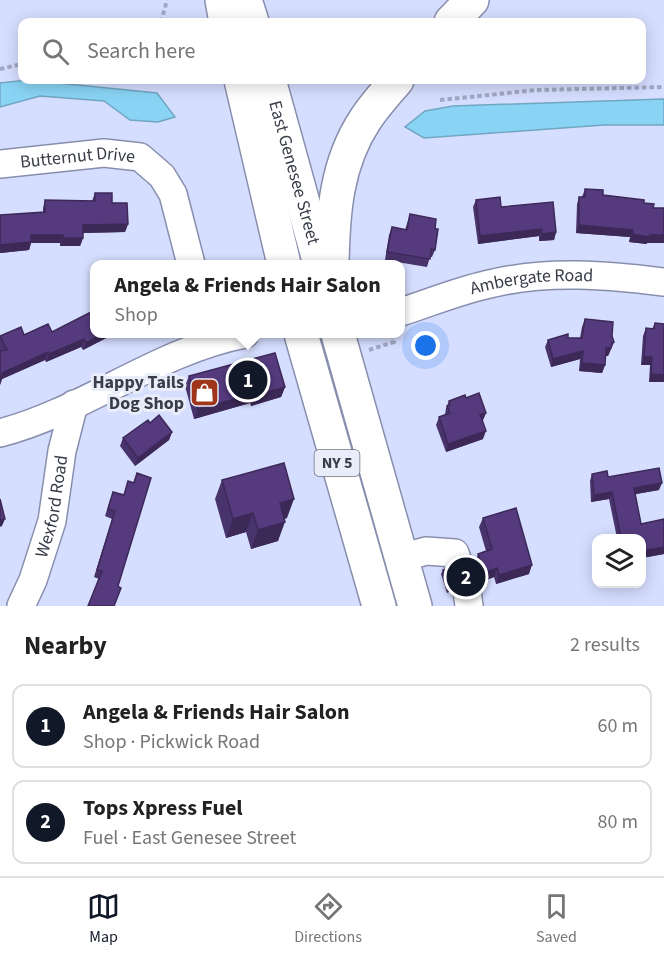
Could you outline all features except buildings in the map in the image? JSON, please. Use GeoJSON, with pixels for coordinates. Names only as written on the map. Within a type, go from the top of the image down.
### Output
{"type":"FeatureCollection","features":[{"type":"Feature","properties":{"kind":"main road"},"geometry":{"type":"LineString","coordinates":[[222,0],[225,18]]}},
{"type":"Feature","properties":{"kind":"main road"},"geometry":{"type":"LineString","coordinates":[[245,0],[251,18]]}},
{"type":"Feature","properties":{"kind":"main road"},"geometry":{"type":"LineString","coordinates":[[455,18],[472,0]]}},
{"type":"Feature","properties":{"kind":"main road","name":"East Genesee Street"},"geometry":{"type":"LineString","coordinates":[[242,84],[283,260]]}},
{"type":"Feature","properties":{"kind":"main road","name":"East Genesee Street"},"geometry":{"type":"LineString","coordinates":[[270,84],[319,260]]}},
{"type":"Feature","properties":{"kind":"main road"},"geometry":{"type":"LineString","coordinates":[[332,260],[333,213],[345,157],[365,119],[394,84]]}},
{"type":"Feature","properties":{"kind":"main road","name":"NY 5"},"geometry":{"type":"LineString","coordinates":[[302,338],[376,601]]}},
{"type":"Feature","properties":{"kind":"main road","name":"NY 5"},"geometry":{"type":"LineString","coordinates":[[342,346],[415,606]]}},
{"type":"Feature","properties":{"kind":"street","name":"Butternut Drive"},"geometry":{"type":"LineString","coordinates":[[0,164],[104,153],[140,157],[162,176],[173,194],[190,260]]}},
{"type":"Feature","properties":{"kind":"street","name":"Ambergate Road"},"geometry":{"type":"LineString","coordinates":[[405,311],[494,283],[555,274],[664,282]]}},
{"type":"Feature","properties":{"kind":"street"},"geometry":{"type":"LineString","coordinates":[[0,433],[18,428],[74,404],[209,338]]}},
{"type":"Feature","properties":{"kind":"street","name":"Wexford Road"},"geometry":{"type":"LineString","coordinates":[[21,606],[33,580],[52,521],[62,451],[74,404]]}},
{"type":"Feature","properties":{"kind":"street"},"geometry":{"type":"LineString","coordinates":[[401,558],[426,551],[455,553],[467,590],[469,606]]}},
{"type":"Feature","properties":{"kind":"path"},"geometry":{"type":"LineString","coordinates":[[162,18],[167,0]]}},
{"type":"Feature","properties":{"kind":"path"},"geometry":{"type":"LineString","coordinates":[[0,69],[18,65]]}},
{"type":"Feature","properties":{"kind":"path"},"geometry":{"type":"LineString","coordinates":[[440,100],[537,90],[664,87]]}},
{"type":"Feature","properties":{"kind":"path"},"geometry":{"type":"LineString","coordinates":[[342,346],[394,342],[393,338]]}},
{"type":"Feature","properties":{"kind":"water"},"geometry":{"type":"Polygon","coordinates":[[[18,81],[18,84],[68,84],[157,93],[175,117],[158,122],[130,120],[104,101],[40,96],[0,107],[0,83],[18,81]]]}},
{"type":"Feature","properties":{"kind":"water"},"geometry":{"type":"Polygon","coordinates":[[[664,99],[664,125],[604,125],[424,138],[405,127],[425,111],[453,106],[664,99]]]}},
{"type":"Feature","properties":{"kind":"place","name":"Angela & Friends Hair Salon"},"geometry":{"type":"Point","coordinates":[248,380]}},
{"type":"Feature","properties":{"kind":"place","name":"Happy Tails Dog Shop"},"geometry":{"type":"Point","coordinates":[205,392]}},
{"type":"Feature","properties":{"kind":"place","name":"Tops Xpress Fuel"},"geometry":{"type":"Point","coordinates":[466,577]}}]}
